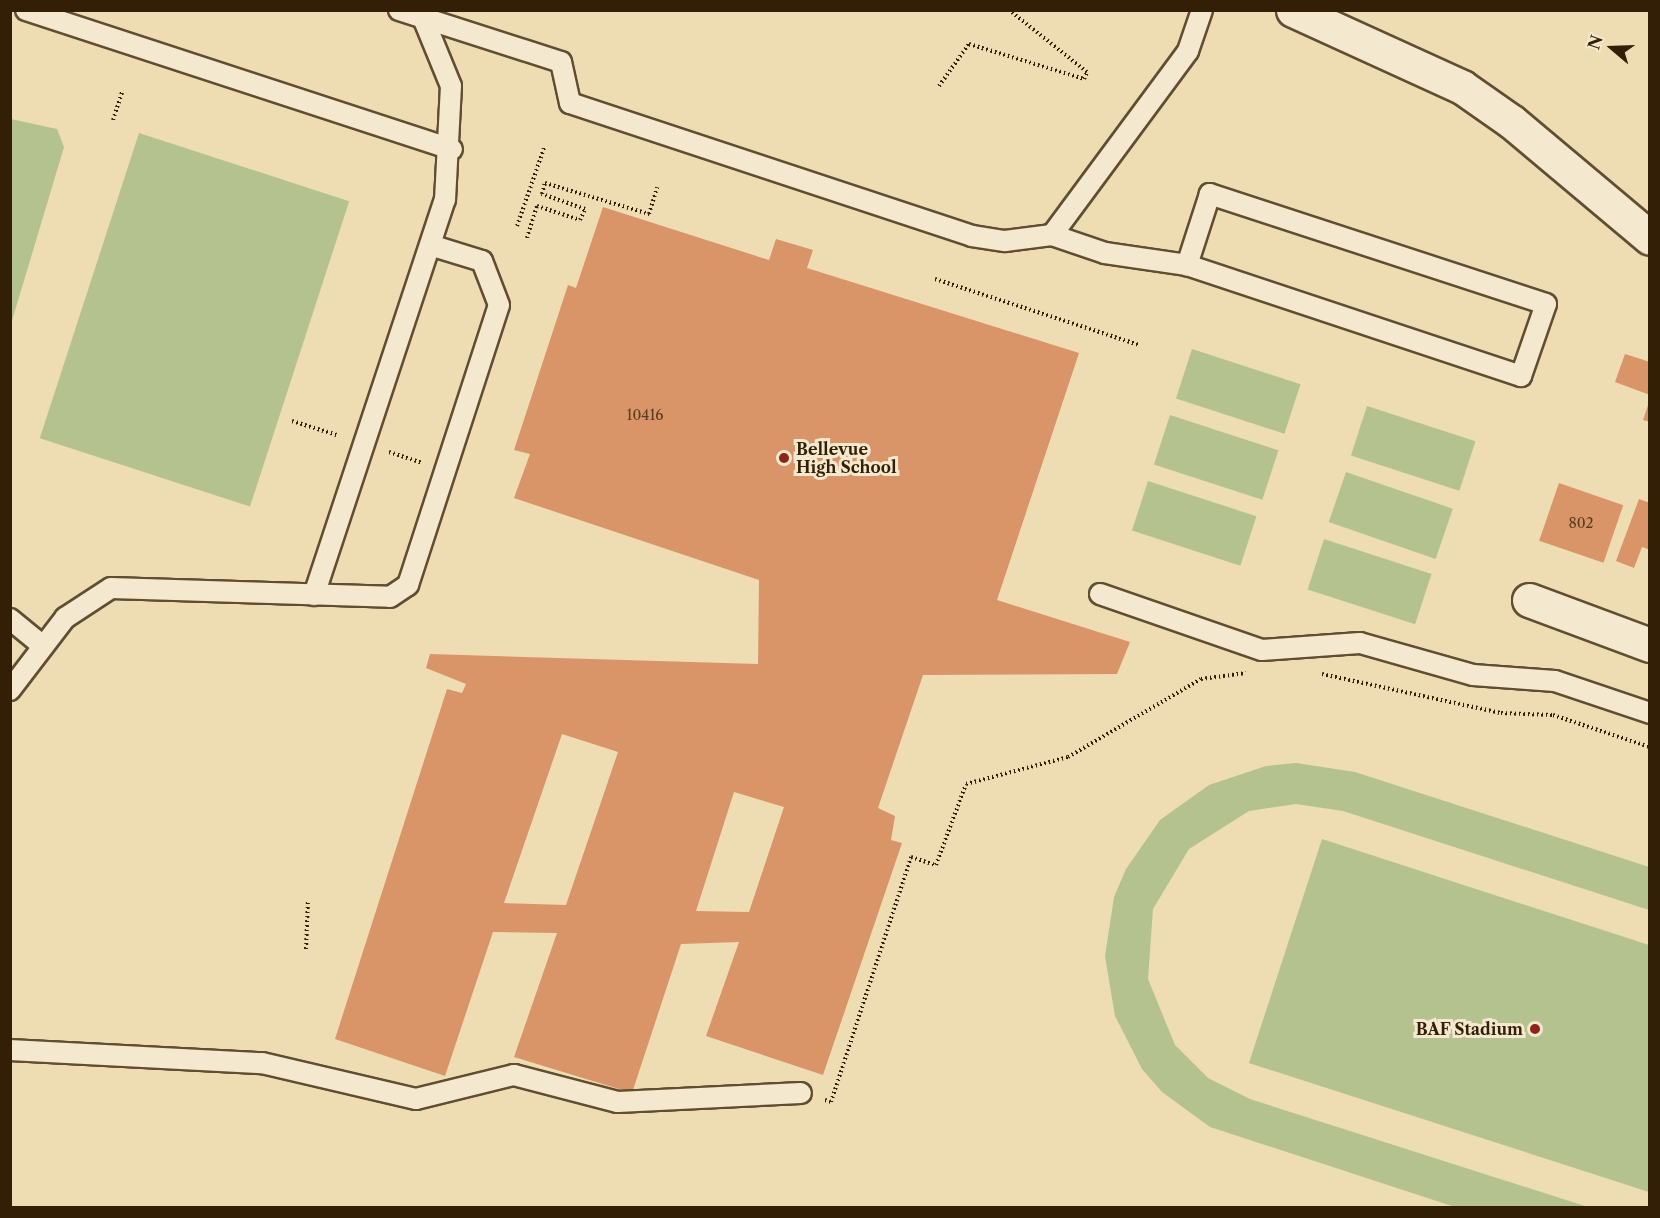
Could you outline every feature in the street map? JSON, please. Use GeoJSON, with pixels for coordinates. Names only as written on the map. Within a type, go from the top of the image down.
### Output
{"type":"FeatureCollection","features":[{"type":"Feature","properties":{"kind":"street"},"geometry":{"type":"LineString","coordinates":[[1293,10],[1402,56],[1462,87],[1512,122],[1650,238]]}},
{"type":"Feature","properties":{"kind":"street"},"geometry":{"type":"LineString","coordinates":[[1529,600],[1650,645]]}},
{"type":"Feature","properties":{"kind":"lane"},"geometry":{"type":"LineString","coordinates":[[26,10],[452,148]]}},
{"type":"Feature","properties":{"kind":"lane"},"geometry":{"type":"LineString","coordinates":[[399,10],[422,15],[561,62],[570,103],[972,236],[1005,241],[1052,235],[1105,253],[1187,265],[1521,376],[1546,304],[1210,194],[1187,265]]}},
{"type":"Feature","properties":{"kind":"lane"},"geometry":{"type":"LineString","coordinates":[[1052,235],[1188,51],[1202,10]]}},
{"type":"Feature","properties":{"kind":"lane"},"geometry":{"type":"LineString","coordinates":[[314,595],[445,200],[452,148],[451,86],[422,15]]}},
{"type":"Feature","properties":{"kind":"lane"},"geometry":{"type":"LineString","coordinates":[[10,690],[65,618],[111,588],[390,597],[408,585],[499,305],[482,261],[430,245]]}},
{"type":"Feature","properties":{"kind":"lane"},"geometry":{"type":"LineString","coordinates":[[1100,594],[1262,650],[1360,643],[1473,675],[1555,681],[1650,713]]}},
{"type":"Feature","properties":{"kind":"lane"},"geometry":{"type":"LineString","coordinates":[[10,619],[44,646]]}},
{"type":"Feature","properties":{"kind":"lane"},"geometry":{"type":"LineString","coordinates":[[10,1050],[262,1063],[416,1099],[514,1075],[618,1102],[801,1093]]}},
{"type":"Feature","properties":{"kind":"path"},"geometry":{"type":"LineString","coordinates":[[939,86],[969,44],[1084,79],[1087,72],[1009,10]]}},
{"type":"Feature","properties":{"kind":"path"},"geometry":{"type":"LineString","coordinates":[[113,120],[122,92]]}},
{"type":"Feature","properties":{"kind":"path"},"geometry":{"type":"LineString","coordinates":[[517,226],[544,148]]}},
{"type":"Feature","properties":{"kind":"path"},"geometry":{"type":"LineString","coordinates":[[527,238],[537,207],[580,220],[585,209],[542,194],[545,183],[649,214],[657,187]]}},
{"type":"Feature","properties":{"kind":"path"},"geometry":{"type":"LineString","coordinates":[[935,279],[1139,345]]}},
{"type":"Feature","properties":{"kind":"path"},"geometry":{"type":"LineString","coordinates":[[292,421],[337,435]]}},
{"type":"Feature","properties":{"kind":"path"},"geometry":{"type":"LineString","coordinates":[[386,452],[428,465]]}},
{"type":"Feature","properties":{"kind":"path"},"geometry":{"type":"LineString","coordinates":[[801,1093],[831,1102],[911,857],[936,865],[966,784],[1068,757],[1201,679],[1257,672]]}},
{"type":"Feature","properties":{"kind":"path"},"geometry":{"type":"LineString","coordinates":[[1315,672],[1501,714],[1553,715],[1650,747]]}},
{"type":"Feature","properties":{"kind":"path"},"geometry":{"type":"LineString","coordinates":[[306,949],[308,900]]}},
{"type":"Feature","properties":{"kind":"green space"},"geometry":{"type":"Polygon","coordinates":[[[11,119],[57,129],[64,147],[11,324],[11,119]]]}},
{"type":"Feature","properties":{"kind":"green space"},"geometry":{"type":"Polygon","coordinates":[[[139,133],[349,201],[250,507],[40,438],[139,133]]]}},
{"type":"Feature","properties":{"kind":"green space"},"geometry":{"type":"Polygon","coordinates":[[[1192,349],[1300,384],[1284,434],[1176,398],[1192,349]]]}},
{"type":"Feature","properties":{"kind":"green space"},"geometry":{"type":"Polygon","coordinates":[[[1367,406],[1475,441],[1459,491],[1351,455],[1367,406]]]}},
{"type":"Feature","properties":{"kind":"green space"},"geometry":{"type":"Polygon","coordinates":[[[1170,415],[1278,450],[1262,500],[1154,464],[1170,415]]]}},
{"type":"Feature","properties":{"kind":"green space"},"geometry":{"type":"Polygon","coordinates":[[[1346,472],[1453,509],[1436,559],[1329,522],[1346,472]]]}},
{"type":"Feature","properties":{"kind":"green space"},"geometry":{"type":"Polygon","coordinates":[[[1148,481],[1256,516],[1240,566],[1132,530],[1148,481]]]}},
{"type":"Feature","properties":{"kind":"green space"},"geometry":{"type":"Polygon","coordinates":[[[1324,539],[1431,574],[1415,624],[1308,589],[1324,539]]]}},
{"type":"Feature","properties":{"kind":"green space"},"geometry":{"type":"Polygon","coordinates":[[[1296,763],[1355,772],[1649,867],[1649,910],[1343,811],[1296,804],[1249,811],[1189,849],[1153,909],[1148,979],[1175,1045],[1208,1078],[1250,1099],[1588,1207],[1455,1207],[1210,1127],[1162,1092],[1142,1069],[1115,1016],[1105,956],[1114,897],[1126,869],[1160,820],[1209,785],[1266,766],[1296,763]]]}},
{"type":"Feature","properties":{"kind":"green space"},"geometry":{"type":"Polygon","coordinates":[[[1322,839],[1649,945],[1649,1192],[1249,1063],[1322,839]]]}},
{"type":"Feature","properties":{"kind":"building"},"geometry":{"type":"Polygon","coordinates":[[[603,207],[769,260],[776,239],[813,250],[807,268],[1079,353],[997,600],[1130,642],[1117,674],[923,675],[878,808],[895,816],[891,840],[902,843],[823,1075],[706,1036],[739,942],[681,944],[632,1093],[514,1057],[557,933],[493,932],[445,1076],[335,1039],[447,689],[462,693],[466,684],[426,668],[430,654],[758,664],[759,580],[514,498],[530,454],[514,450],[568,285],[576,288],[603,207]],[[562,734],[504,903],[566,905],[618,752],[562,734]],[[734,792],[696,911],[749,912],[784,807],[734,792]]]}},
{"type":"Feature","properties":{"kind":"building"},"geometry":{"type":"Polygon","coordinates":[[[1625,354],[1650,362],[1650,395],[1615,382],[1625,354]]]}},
{"type":"Feature","properties":{"kind":"building"},"geometry":{"type":"Polygon","coordinates":[[[1650,402],[1650,422],[1643,420],[1650,402]]]}},
{"type":"Feature","properties":{"kind":"building"},"geometry":{"type":"Polygon","coordinates":[[[1559,483],[1623,505],[1603,563],[1539,541],[1559,483]]]}},
{"type":"Feature","properties":{"kind":"building"},"geometry":{"type":"Polygon","coordinates":[[[1639,499],[1650,503],[1650,550],[1642,547],[1634,568],[1616,561],[1639,499]]]}},
{"type":"Feature","properties":{"kind":"place","name":"Bellevue High School"},"geometry":{"type":"Point","coordinates":[784,458]}},
{"type":"Feature","properties":{"kind":"place","name":"BAF Stadium"},"geometry":{"type":"Point","coordinates":[1535,1029]}}]}
